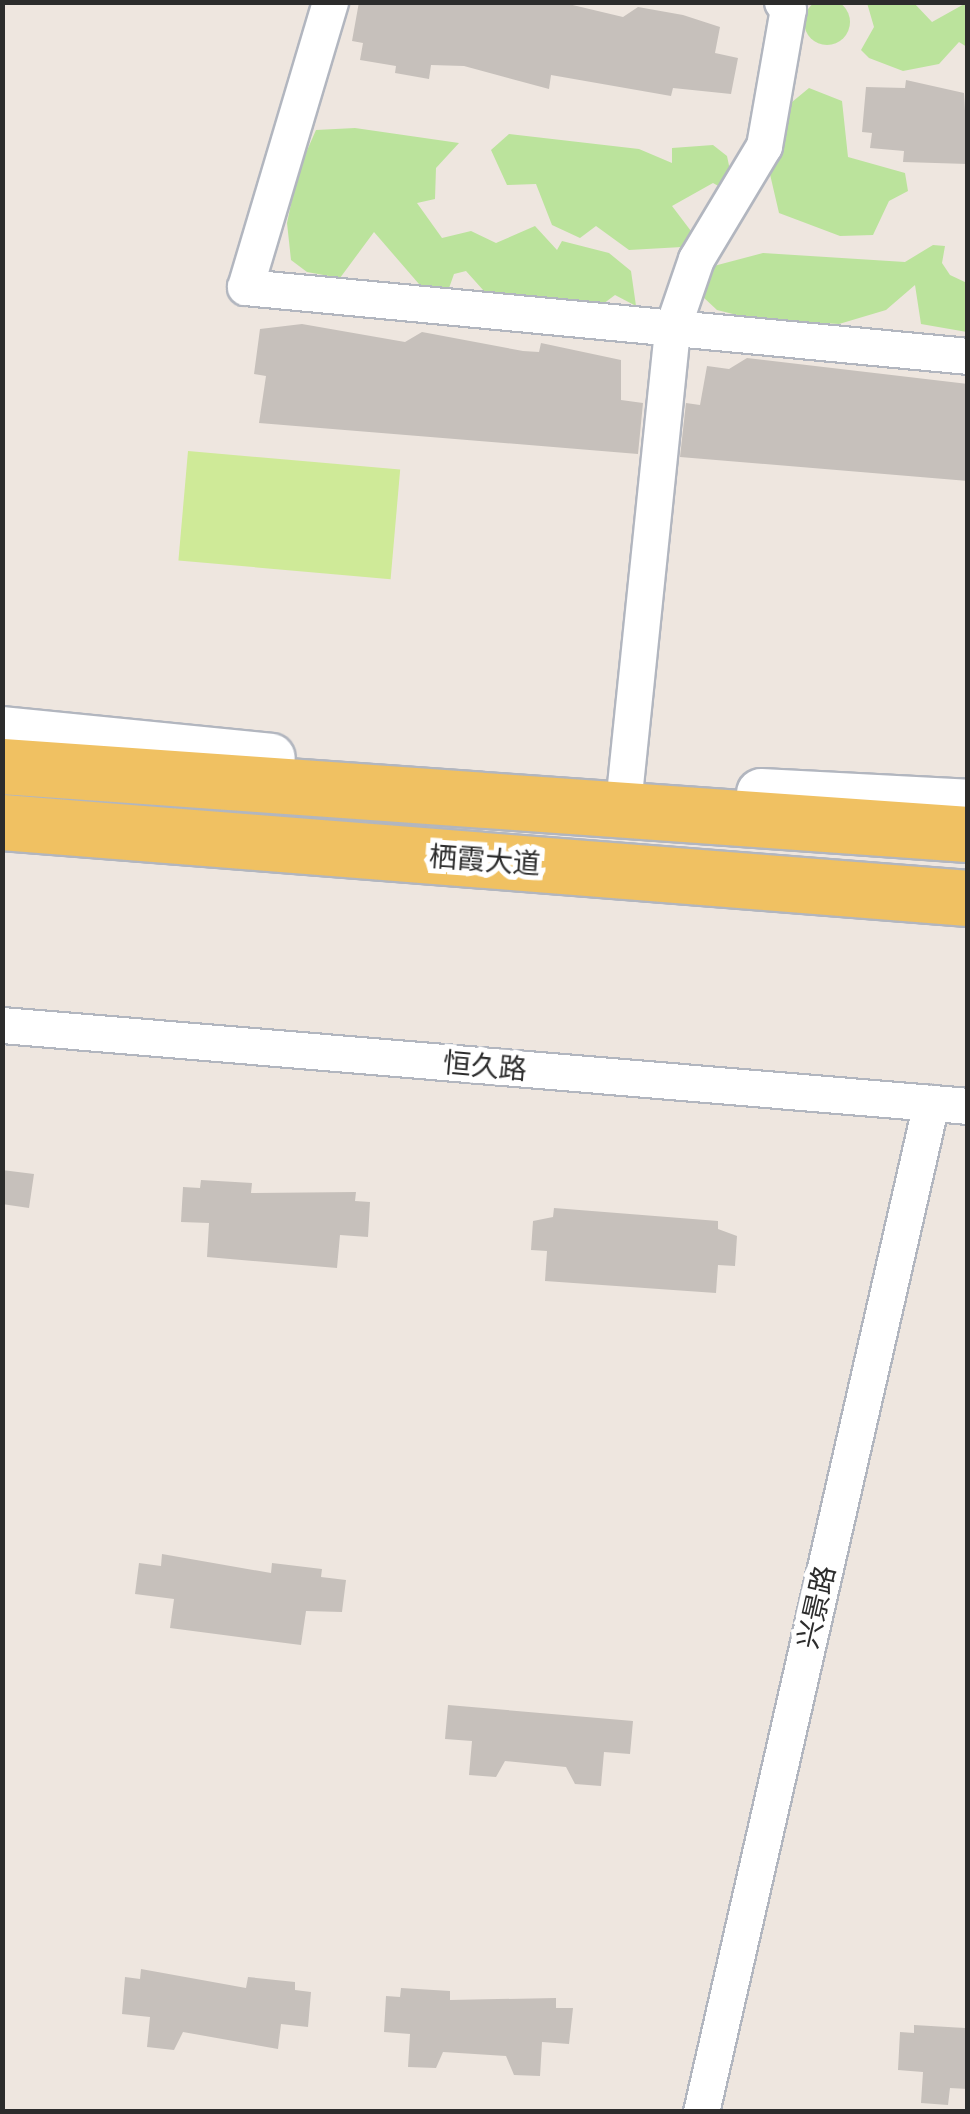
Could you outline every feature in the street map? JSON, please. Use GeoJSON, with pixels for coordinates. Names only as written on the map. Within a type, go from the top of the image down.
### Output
{"type":"FeatureCollection","features":[{"type":"Feature","properties":{"kind":"main road"},"geometry":{"type":"LineString","coordinates":[[2,766],[968,834]]}},
{"type":"Feature","properties":{"kind":"main road","name":"栖霞大道"},"geometry":{"type":"LineString","coordinates":[[2,822],[968,898]]}},
{"type":"Feature","properties":{"kind":"main road"},"geometry":{"type":"LineString","coordinates":[[2,841],[187,837]]}},
{"type":"Feature","properties":{"kind":"street"},"geometry":{"type":"LineString","coordinates":[[330,2],[245,288],[968,356]]}},
{"type":"Feature","properties":{"kind":"street"},"geometry":{"type":"LineString","coordinates":[[625,785],[672,329],[696,259],[764,146],[788,9],[782,2]]}},
{"type":"Feature","properties":{"kind":"street"},"geometry":{"type":"LineString","coordinates":[[2,731],[625,785],[968,804]]}},
{"type":"Feature","properties":{"kind":"street","name":"恒久路"},"geometry":{"type":"LineString","coordinates":[[2,1025],[968,1106]]}},
{"type":"Feature","properties":{"kind":"street","name":"兴景路"},"geometry":{"type":"LineString","coordinates":[[701,2112],[931,1104]]}},
{"type":"Feature","properties":{"kind":"green space"},"geometry":{"type":"Polygon","coordinates":[[[827,-1],[844,5],[850,22],[844,39],[827,45],[810,39],[804,22],[810,5],[827,-1]]]}},
{"type":"Feature","properties":{"kind":"green space"},"geometry":{"type":"Polygon","coordinates":[[[867,3],[914,3],[932,22],[966,3],[967,47],[959,42],[939,64],[903,71],[869,58],[861,50],[874,27],[867,3]]]}},
{"type":"Feature","properties":{"kind":"green space"},"geometry":{"type":"Polygon","coordinates":[[[809,88],[842,101],[848,157],[905,173],[908,191],[889,201],[873,235],[840,236],[779,213],[769,170],[783,141],[779,126],[786,107],[809,88]]]}},
{"type":"Feature","properties":{"kind":"green space"},"geometry":{"type":"Polygon","coordinates":[[[355,128],[459,143],[436,168],[435,199],[417,203],[442,238],[471,231],[496,243],[535,226],[557,250],[562,241],[609,253],[631,271],[636,306],[615,295],[599,307],[492,300],[466,271],[454,274],[448,291],[425,291],[374,232],[340,278],[307,272],[291,260],[287,223],[298,171],[316,130],[355,128]]]}},
{"type":"Feature","properties":{"kind":"green space"},"geometry":{"type":"Polygon","coordinates":[[[509,134],[639,149],[672,163],[672,148],[713,145],[727,156],[731,175],[722,188],[713,183],[672,206],[694,235],[682,247],[629,250],[596,226],[580,238],[552,225],[536,184],[507,185],[491,150],[509,134]]]}},
{"type":"Feature","properties":{"kind":"green space"},"geometry":{"type":"Polygon","coordinates":[[[933,245],[945,246],[942,263],[950,275],[967,283],[967,332],[921,324],[915,285],[886,310],[839,324],[753,319],[717,310],[702,296],[701,276],[710,267],[763,253],[905,262],[933,245]]]}},
{"type":"Feature","properties":{"kind":"green space"},"geometry":{"type":"Polygon","coordinates":[[[188,451],[400,470],[391,579],[178,561],[188,451]]]}},
{"type":"Feature","properties":{"kind":"building"},"geometry":{"type":"Polygon","coordinates":[[[359,2],[560,2],[623,17],[638,7],[683,15],[720,27],[715,53],[738,58],[731,94],[673,88],[671,96],[551,75],[549,89],[464,66],[431,65],[429,79],[395,73],[396,66],[360,60],[363,43],[352,41],[359,2]]]}},
{"type":"Feature","properties":{"kind":"building"},"geometry":{"type":"Polygon","coordinates":[[[906,80],[964,93],[968,164],[903,162],[904,151],[870,148],[872,133],[862,132],[866,87],[905,88],[906,80]]]}},
{"type":"Feature","properties":{"kind":"building"},"geometry":{"type":"Polygon","coordinates":[[[302,324],[405,342],[422,332],[523,351],[539,352],[541,343],[621,360],[621,400],[643,403],[638,454],[259,423],[266,376],[254,374],[260,329],[302,324]]]}},
{"type":"Feature","properties":{"kind":"building"},"geometry":{"type":"Polygon","coordinates":[[[747,358],[968,384],[968,481],[680,457],[686,403],[700,405],[707,366],[729,369],[747,358]]]}},
{"type":"Feature","properties":{"kind":"building"},"geometry":{"type":"Polygon","coordinates":[[[2,1170],[34,1174],[29,1208],[2,1204],[2,1170]]]}},
{"type":"Feature","properties":{"kind":"building"},"geometry":{"type":"Polygon","coordinates":[[[201,1180],[252,1183],[251,1193],[356,1192],[355,1201],[370,1202],[368,1237],[340,1235],[337,1268],[207,1257],[209,1223],[181,1222],[183,1187],[200,1188],[201,1180]]]}},
{"type":"Feature","properties":{"kind":"building"},"geometry":{"type":"Polygon","coordinates":[[[554,1208],[718,1221],[718,1229],[737,1236],[735,1266],[718,1265],[716,1293],[545,1281],[547,1251],[531,1250],[533,1221],[553,1217],[554,1208]]]}},
{"type":"Feature","properties":{"kind":"building"},"geometry":{"type":"Polygon","coordinates":[[[162,1554],[271,1573],[272,1563],[322,1569],[321,1577],[346,1580],[342,1612],[306,1611],[301,1645],[170,1628],[174,1599],[135,1594],[139,1563],[161,1566],[162,1554]]]}},
{"type":"Feature","properties":{"kind":"building"},"geometry":{"type":"Polygon","coordinates":[[[448,1705],[633,1721],[630,1754],[604,1752],[601,1786],[575,1784],[566,1767],[505,1761],[496,1777],[469,1775],[472,1741],[445,1739],[448,1705]]]}},
{"type":"Feature","properties":{"kind":"building"},"geometry":{"type":"Polygon","coordinates":[[[141,1969],[246,1988],[248,1977],[295,1982],[295,1990],[311,1992],[308,2027],[281,2024],[278,2049],[183,2032],[174,2050],[147,2047],[150,2017],[122,2014],[125,1977],[140,1979],[141,1969]]]}},
{"type":"Feature","properties":{"kind":"building"},"geometry":{"type":"Polygon","coordinates":[[[401,1988],[450,1991],[450,2000],[556,1998],[556,2008],[573,2008],[569,2044],[542,2042],[540,2076],[514,2075],[506,2056],[443,2052],[436,2068],[408,2067],[410,2034],[384,2032],[386,1996],[400,1997],[401,1988]]]}},
{"type":"Feature","properties":{"kind":"building"},"geometry":{"type":"Polygon","coordinates":[[[914,2025],[965,2028],[968,2089],[950,2088],[948,2105],[921,2103],[923,2072],[898,2070],[900,2032],[914,2033],[914,2025]]]}}]}
